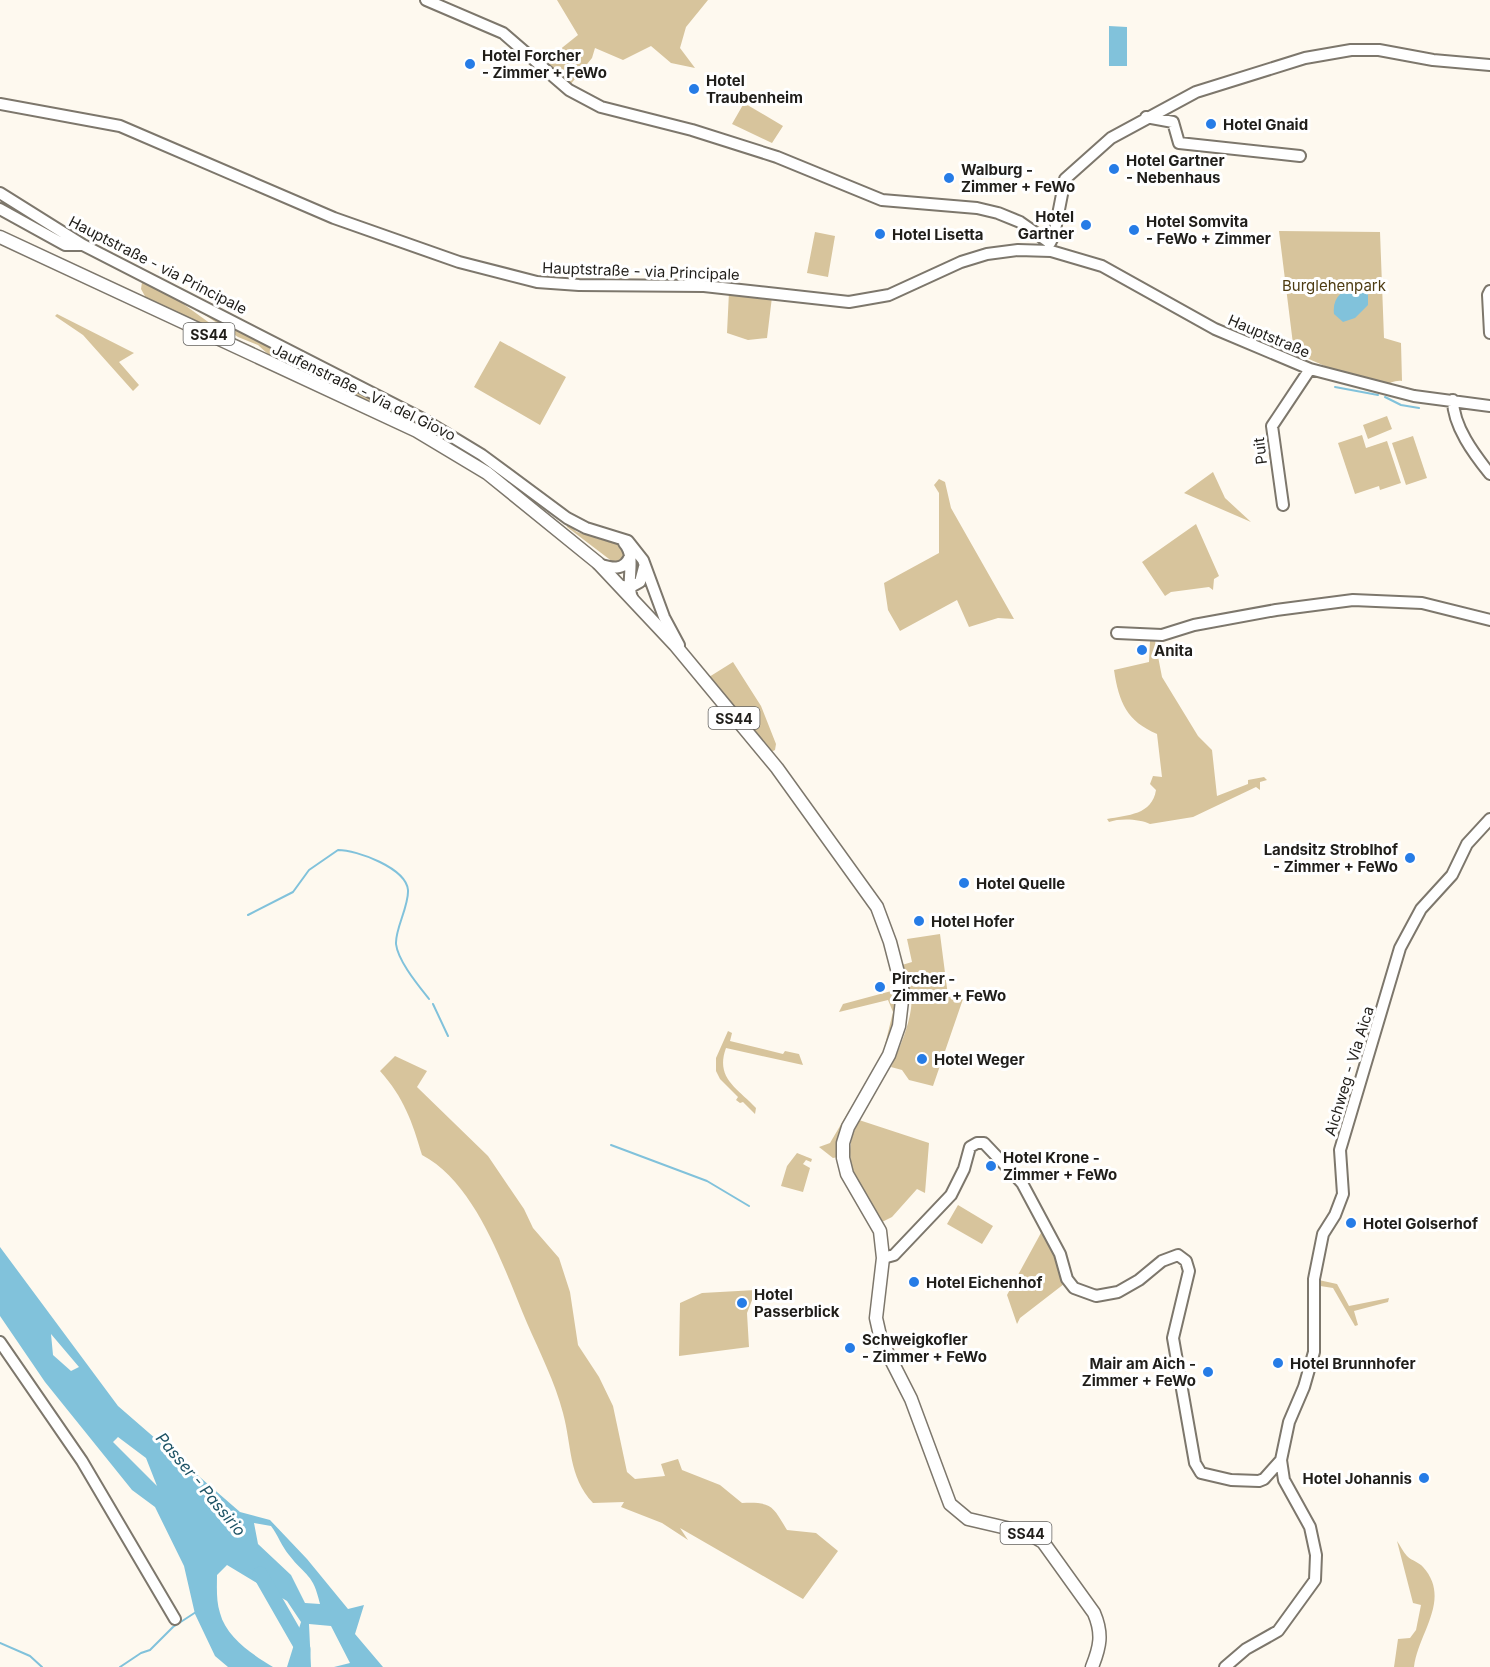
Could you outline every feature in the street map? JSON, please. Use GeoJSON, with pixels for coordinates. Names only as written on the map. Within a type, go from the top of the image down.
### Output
{"type":"FeatureCollection","features":[{"type":"Feature","properties":{"kind":"main road","name":"Jaufenstraße - Via del Giovo"},"geometry":{"type":"LineString","coordinates":[[0,237],[417,431],[510,489],[598,563],[633,600],[777,768],[877,906],[890,942],[903,992],[899,1026],[882,1071],[848,1127],[843,1158],[854,1186],[877,1224],[883,1258],[876,1326],[911,1399],[950,1504],[968,1519],[1028,1533],[1043,1542],[1094,1613],[1099,1624],[1101,1636],[1092,1667]]}},
{"type":"Feature","properties":{"kind":"street"},"geometry":{"type":"LineString","coordinates":[[426,0],[503,33],[569,90],[601,107],[692,129],[777,157],[882,200],[977,208],[998,213],[1040,233],[1051,247]]}},
{"type":"Feature","properties":{"kind":"street"},"geometry":{"type":"LineString","coordinates":[[1051,247],[1065,179],[1111,138],[1146,117],[1196,92],[1228,80],[1305,58],[1351,50],[1393,51],[1433,60],[1490,65]]}},
{"type":"Feature","properties":{"kind":"street","name":"Hauptstraße - via Principale"},"geometry":{"type":"LineString","coordinates":[[0,104],[120,126],[153,138],[278,195],[364,230],[459,262],[537,282],[579,285],[704,286],[849,302],[889,295],[961,262],[987,254],[1051,247]]}},
{"type":"Feature","properties":{"kind":"street"},"geometry":{"type":"LineString","coordinates":[[1146,117],[1173,122],[1179,143],[1300,156]]}},
{"type":"Feature","properties":{"kind":"street","name":"Hauptstraße - via Principale"},"geometry":{"type":"LineString","coordinates":[[0,193],[82,245],[390,400],[482,455],[567,518],[586,528],[617,537]]}},
{"type":"Feature","properties":{"kind":"street"},"geometry":{"type":"LineString","coordinates":[[0,209],[65,245],[82,245]]}},
{"type":"Feature","properties":{"kind":"street","name":"Hauptstraße"},"geometry":{"type":"LineString","coordinates":[[1051,247],[1102,266],[1215,329],[1310,369],[1396,392],[1490,406]]}},
{"type":"Feature","properties":{"kind":"street"},"geometry":{"type":"LineString","coordinates":[[1490,291],[1488,295],[1490,333]]}},
{"type":"Feature","properties":{"kind":"street","name":"Puit"},"geometry":{"type":"LineString","coordinates":[[1283,505],[1272,426],[1310,369]]}},
{"type":"Feature","properties":{"kind":"street"},"geometry":{"type":"LineString","coordinates":[[1453,400],[1453,412],[1457,422],[1490,474]]}},
{"type":"Feature","properties":{"kind":"street"},"geometry":{"type":"LineString","coordinates":[[617,537],[630,553],[629,587],[633,600]]}},
{"type":"Feature","properties":{"kind":"street"},"geometry":{"type":"LineString","coordinates":[[617,537],[632,544],[643,560],[664,617],[701,678]]}},
{"type":"Feature","properties":{"kind":"street"},"geometry":{"type":"LineString","coordinates":[[598,563],[614,568],[620,567],[628,560],[630,553]]}},
{"type":"Feature","properties":{"kind":"street"},"geometry":{"type":"LineString","coordinates":[[629,587],[641,580],[643,560]]}},
{"type":"Feature","properties":{"kind":"street"},"geometry":{"type":"LineString","coordinates":[[616,582],[629,587]]}},
{"type":"Feature","properties":{"kind":"street"},"geometry":{"type":"LineString","coordinates":[[1117,633],[1161,635],[1194,625],[1276,610],[1353,600],[1422,603],[1490,620]]}},
{"type":"Feature","properties":{"kind":"street","name":"Aichweg - Via Aica"},"geometry":{"type":"LineString","coordinates":[[1225,1667],[1246,1649],[1278,1631],[1315,1580],[1316,1555],[1310,1527],[1284,1480],[1281,1460],[1289,1422],[1304,1387],[1314,1352],[1316,1268],[1323,1234],[1335,1215],[1343,1194],[1340,1150],[1387,998],[1394,963],[1421,909],[1452,875],[1467,844],[1490,819]]}},
{"type":"Feature","properties":{"kind":"street"},"geometry":{"type":"LineString","coordinates":[[883,1258],[894,1255],[944,1203],[956,1188],[970,1148],[977,1143],[984,1143],[1022,1183],[1060,1254],[1066,1279],[1074,1288],[1096,1296],[1118,1292],[1139,1280],[1171,1256],[1183,1257],[1187,1265],[1188,1278],[1173,1338],[1195,1463],[1202,1473],[1222,1479],[1259,1481],[1264,1479],[1281,1460]]}},
{"type":"Feature","properties":{"kind":"street"},"geometry":{"type":"LineString","coordinates":[[0,1342],[82,1461],[166,1607],[176,1619]]}},
{"type":"Feature","properties":{"kind":"green space"},"geometry":{"type":"Polygon","coordinates":[[[557,0],[708,0],[686,27],[680,48],[695,68],[671,63],[651,46],[623,60],[595,48],[592,58],[570,85],[543,63],[578,35],[557,0]]]}},
{"type":"Feature","properties":{"kind":"green space"},"geometry":{"type":"Polygon","coordinates":[[[744,103],[783,126],[772,143],[732,124],[744,103]]]}},
{"type":"Feature","properties":{"kind":"green space","name":"Burglehenpark"},"geometry":{"type":"Polygon","coordinates":[[[1279,231],[1380,232],[1384,338],[1401,343],[1402,381],[1384,384],[1364,381],[1294,352],[1279,231]]]}},
{"type":"Feature","properties":{"kind":"green space"},"geometry":{"type":"Polygon","coordinates":[[[815,232],[835,236],[828,277],[807,273],[815,232]]]}},
{"type":"Feature","properties":{"kind":"green space"},"geometry":{"type":"Polygon","coordinates":[[[146,281],[164,290],[229,337],[146,298],[141,289],[142,282],[146,281]]]}},
{"type":"Feature","properties":{"kind":"green space"},"geometry":{"type":"Polygon","coordinates":[[[729,292],[772,297],[767,338],[748,340],[727,333],[729,292]]]}},
{"type":"Feature","properties":{"kind":"green space"},"geometry":{"type":"Polygon","coordinates":[[[178,297],[430,430],[270,356],[258,345],[238,337],[178,297]]]}},
{"type":"Feature","properties":{"kind":"green space"},"geometry":{"type":"Polygon","coordinates":[[[57,314],[134,353],[119,362],[139,385],[133,391],[83,335],[55,316],[57,314]]]}},
{"type":"Feature","properties":{"kind":"green space"},"geometry":{"type":"Polygon","coordinates":[[[500,341],[566,377],[540,425],[474,387],[500,341]]]}},
{"type":"Feature","properties":{"kind":"green space"},"geometry":{"type":"Polygon","coordinates":[[[1387,416],[1392,429],[1368,439],[1363,425],[1387,416]]]}},
{"type":"Feature","properties":{"kind":"green space"},"geometry":{"type":"Polygon","coordinates":[[[1362,435],[1366,448],[1387,441],[1401,483],[1380,490],[1379,486],[1355,494],[1338,443],[1362,435]]]}},
{"type":"Feature","properties":{"kind":"green space"},"geometry":{"type":"Polygon","coordinates":[[[1413,436],[1427,478],[1406,485],[1392,443],[1413,436]]]}},
{"type":"Feature","properties":{"kind":"green space"},"geometry":{"type":"Polygon","coordinates":[[[1213,472],[1225,498],[1251,522],[1184,493],[1213,472]]]}},
{"type":"Feature","properties":{"kind":"green space"},"geometry":{"type":"Polygon","coordinates":[[[939,479],[945,482],[951,508],[1014,619],[998,618],[969,627],[957,600],[900,631],[888,610],[884,583],[939,553],[939,493],[934,485],[939,479]]]}},
{"type":"Feature","properties":{"kind":"green space"},"geometry":{"type":"Polygon","coordinates":[[[566,522],[577,532],[620,545],[625,555],[620,562],[613,562],[567,527],[566,522]]]}},
{"type":"Feature","properties":{"kind":"green space"},"geometry":{"type":"Polygon","coordinates":[[[1196,524],[1219,576],[1214,579],[1213,590],[1209,587],[1171,592],[1165,596],[1142,562],[1196,524]]]}},
{"type":"Feature","properties":{"kind":"green space"},"geometry":{"type":"Polygon","coordinates":[[[1150,641],[1155,641],[1162,677],[1198,736],[1212,750],[1217,796],[1248,784],[1248,780],[1264,777],[1267,780],[1260,782],[1260,790],[1256,787],[1193,817],[1150,824],[1130,820],[1109,822],[1107,819],[1131,815],[1150,805],[1156,790],[1150,784],[1153,776],[1162,777],[1157,734],[1138,723],[1126,709],[1114,670],[1149,662],[1150,641]]]}},
{"type":"Feature","properties":{"kind":"green space"},"geometry":{"type":"Polygon","coordinates":[[[733,662],[761,706],[776,744],[775,750],[771,752],[709,677],[733,662]]]}},
{"type":"Feature","properties":{"kind":"green space"},"geometry":{"type":"Polygon","coordinates":[[[940,934],[948,996],[963,999],[933,1086],[909,1080],[902,1070],[891,1067],[910,1013],[911,997],[902,965],[912,962],[907,939],[940,934]]]}},
{"type":"Feature","properties":{"kind":"green space"},"geometry":{"type":"Polygon","coordinates":[[[895,990],[896,1017],[882,1060],[840,1132],[838,1157],[833,1158],[819,1147],[830,1143],[883,1053],[893,1012],[888,1000],[839,1012],[843,1004],[895,990]]]}},
{"type":"Feature","properties":{"kind":"green space"},"geometry":{"type":"Polygon","coordinates":[[[728,1031],[732,1033],[730,1041],[783,1054],[785,1051],[799,1054],[803,1065],[726,1048],[723,1067],[726,1075],[735,1088],[756,1108],[755,1114],[743,1102],[736,1100],[738,1097],[720,1079],[716,1071],[716,1058],[728,1031]]]}},
{"type":"Feature","properties":{"kind":"green space"},"geometry":{"type":"Polygon","coordinates":[[[395,1056],[427,1071],[417,1087],[488,1156],[524,1209],[533,1228],[559,1258],[570,1292],[578,1345],[599,1377],[613,1406],[627,1472],[635,1479],[665,1476],[661,1464],[678,1459],[682,1470],[720,1485],[742,1503],[760,1503],[770,1507],[787,1530],[816,1533],[838,1551],[803,1599],[680,1528],[688,1540],[662,1523],[621,1507],[624,1502],[593,1503],[585,1493],[575,1471],[556,1390],[498,1254],[473,1207],[458,1186],[441,1168],[422,1155],[406,1110],[380,1071],[395,1056]]]}},
{"type":"Feature","properties":{"kind":"green space"},"geometry":{"type":"Polygon","coordinates":[[[859,1120],[929,1143],[925,1193],[917,1189],[892,1217],[882,1222],[854,1174],[851,1162],[850,1150],[859,1120]]]}},
{"type":"Feature","properties":{"kind":"green space"},"geometry":{"type":"Polygon","coordinates":[[[797,1153],[812,1159],[811,1162],[806,1160],[803,1164],[810,1168],[803,1192],[781,1186],[787,1166],[797,1153]]]}},
{"type":"Feature","properties":{"kind":"green space"},"geometry":{"type":"Polygon","coordinates":[[[958,1205],[993,1226],[982,1244],[947,1224],[958,1205]]]}},
{"type":"Feature","properties":{"kind":"green space"},"geometry":{"type":"Polygon","coordinates":[[[1042,1231],[1056,1253],[1064,1284],[1020,1318],[1017,1324],[1007,1295],[1042,1231]]]}},
{"type":"Feature","properties":{"kind":"green space"},"geometry":{"type":"Polygon","coordinates":[[[1314,1279],[1337,1284],[1349,1306],[1389,1298],[1388,1302],[1354,1311],[1358,1325],[1355,1326],[1333,1288],[1314,1285],[1314,1279]]]}},
{"type":"Feature","properties":{"kind":"green space"},"geometry":{"type":"Polygon","coordinates":[[[756,1290],[747,1313],[749,1347],[679,1356],[680,1303],[702,1293],[756,1290]]]}},
{"type":"Feature","properties":{"kind":"green space"},"geometry":{"type":"Polygon","coordinates":[[[1397,1541],[1407,1556],[1423,1567],[1431,1579],[1434,1591],[1431,1616],[1414,1667],[1394,1667],[1398,1639],[1410,1638],[1416,1630],[1421,1605],[1413,1603],[1397,1541]]]}},
{"type":"Feature","properties":{"kind":"water"},"geometry":{"type":"Polygon","coordinates":[[[1109,26],[1127,27],[1127,66],[1109,66],[1109,26]]]}},
{"type":"Feature","properties":{"kind":"water"},"geometry":{"type":"Polygon","coordinates":[[[1357,286],[1368,294],[1368,305],[1355,318],[1343,322],[1334,314],[1336,299],[1347,289],[1357,286]]]}},
{"type":"Feature","properties":{"kind":"water"},"geometry":{"type":"Polygon","coordinates":[[[0,1247],[118,1406],[240,1512],[270,1520],[307,1559],[348,1609],[364,1605],[355,1634],[383,1667],[334,1667],[350,1663],[331,1626],[309,1624],[311,1667],[287,1667],[301,1622],[287,1601],[227,1565],[217,1575],[218,1604],[223,1622],[241,1644],[273,1667],[228,1667],[215,1656],[195,1614],[184,1566],[155,1507],[132,1490],[45,1382],[0,1316],[0,1247]],[[51,1334],[53,1355],[71,1371],[79,1367],[51,1334]],[[118,1437],[113,1442],[157,1486],[146,1458],[118,1437]],[[254,1523],[258,1544],[291,1575],[305,1603],[320,1604],[312,1581],[287,1552],[271,1526],[254,1523]]]}},
{"type":"Feature","properties":{"kind":"waterway"},"geometry":{"type":"LineString","coordinates":[[1335,387],[1378,395]]}},
{"type":"Feature","properties":{"kind":"waterway"},"geometry":{"type":"LineString","coordinates":[[1385,397],[1401,405],[1419,408]]}},
{"type":"Feature","properties":{"kind":"waterway"},"geometry":{"type":"LineString","coordinates":[[248,915],[293,892],[309,870],[338,850],[357,853],[379,862],[399,874],[408,890],[396,944],[404,965],[429,999]]}},
{"type":"Feature","properties":{"kind":"waterway"},"geometry":{"type":"LineString","coordinates":[[433,1004],[448,1036]]}},
{"type":"Feature","properties":{"kind":"waterway"},"geometry":{"type":"LineString","coordinates":[[611,1145],[707,1181],[749,1206]]}},
{"type":"Feature","properties":{"kind":"waterway","name":"Passer - Passirio"},"geometry":{"type":"LineString","coordinates":[[260,1574],[303,1649],[302,1667]]}},
{"type":"Feature","properties":{"kind":"waterway"},"geometry":{"type":"LineString","coordinates":[[120,1667],[141,1653],[150,1650],[173,1627],[196,1612]]}},
{"type":"Feature","properties":{"kind":"waterway"},"geometry":{"type":"LineString","coordinates":[[0,1643],[30,1656],[42,1667]]}},
{"type":"Feature","properties":{"kind":"place","name":"Hotel Forcher - Zimmer + FeWo"},"geometry":{"type":"Point","coordinates":[470,64]}},
{"type":"Feature","properties":{"kind":"place","name":"Hotel Traubenheim"},"geometry":{"type":"Point","coordinates":[694,89]}},
{"type":"Feature","properties":{"kind":"place","name":"Hotel Gnaid"},"geometry":{"type":"Point","coordinates":[1211,124]}},
{"type":"Feature","properties":{"kind":"place","name":"Hotel Gartner - Nebenhaus"},"geometry":{"type":"Point","coordinates":[1114,169]}},
{"type":"Feature","properties":{"kind":"place","name":"Walburg - Zimmer + FeWo"},"geometry":{"type":"Point","coordinates":[949,178]}},
{"type":"Feature","properties":{"kind":"place","name":"Hotel Gartner"},"geometry":{"type":"Point","coordinates":[1086,225]}},
{"type":"Feature","properties":{"kind":"place","name":"Hotel Somvita - FeWo + Zimmer"},"geometry":{"type":"Point","coordinates":[1134,230]}},
{"type":"Feature","properties":{"kind":"place","name":"Hotel Lisetta"},"geometry":{"type":"Point","coordinates":[880,234]}},
{"type":"Feature","properties":{"kind":"place","name":"Anita"},"geometry":{"type":"Point","coordinates":[1142,650]}},
{"type":"Feature","properties":{"kind":"place","name":"Landsitz Stroblhof - Zimmer + FeWo"},"geometry":{"type":"Point","coordinates":[1410,858]}},
{"type":"Feature","properties":{"kind":"place","name":"Hotel Quelle"},"geometry":{"type":"Point","coordinates":[964,883]}},
{"type":"Feature","properties":{"kind":"place","name":"Hotel Hofer"},"geometry":{"type":"Point","coordinates":[919,921]}},
{"type":"Feature","properties":{"kind":"place","name":"Pircher - Zimmer + FeWo"},"geometry":{"type":"Point","coordinates":[880,987]}},
{"type":"Feature","properties":{"kind":"place","name":"Hotel Weger"},"geometry":{"type":"Point","coordinates":[922,1059]}},
{"type":"Feature","properties":{"kind":"place","name":"Hotel Krone - Zimmer + FeWo"},"geometry":{"type":"Point","coordinates":[991,1166]}},
{"type":"Feature","properties":{"kind":"place","name":"Hotel Golserhof"},"geometry":{"type":"Point","coordinates":[1351,1223]}},
{"type":"Feature","properties":{"kind":"place","name":"Hotel Eichenhof"},"geometry":{"type":"Point","coordinates":[914,1282]}},
{"type":"Feature","properties":{"kind":"place","name":"Hotel Passerblick"},"geometry":{"type":"Point","coordinates":[742,1303]}},
{"type":"Feature","properties":{"kind":"place","name":"Schweigkofler - Zimmer + FeWo"},"geometry":{"type":"Point","coordinates":[850,1348]}},
{"type":"Feature","properties":{"kind":"place","name":"Hotel Brunnhofer"},"geometry":{"type":"Point","coordinates":[1278,1363]}},
{"type":"Feature","properties":{"kind":"place","name":"Mair am Aich - Zimmer + FeWo"},"geometry":{"type":"Point","coordinates":[1208,1372]}},
{"type":"Feature","properties":{"kind":"place","name":"Hotel Johannis"},"geometry":{"type":"Point","coordinates":[1424,1478]}}]}
